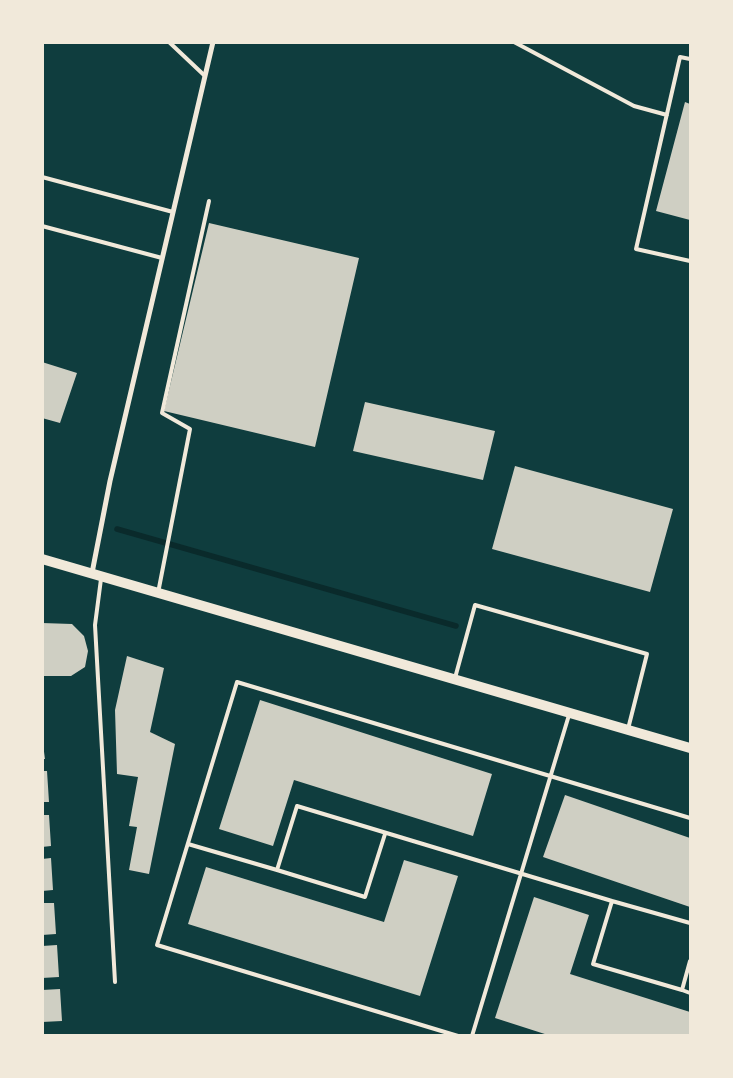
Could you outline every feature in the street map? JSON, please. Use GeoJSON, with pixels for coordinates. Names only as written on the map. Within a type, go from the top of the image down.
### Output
{"type":"FeatureCollection","features":[{"type":"Feature","properties":{"kind":"main road"},"geometry":{"type":"LineString","coordinates":[[42,559],[690,748]]}},
{"type":"Feature","properties":{"kind":"street"},"geometry":{"type":"LineString","coordinates":[[97,575],[110,482],[213,42]]}},
{"type":"Feature","properties":{"kind":"lane"},"geometry":{"type":"LineString","coordinates":[[169,42],[205,76]]}},
{"type":"Feature","properties":{"kind":"lane"},"geometry":{"type":"LineString","coordinates":[[514,42],[634,106],[667,115]]}},
{"type":"Feature","properties":{"kind":"lane"},"geometry":{"type":"LineString","coordinates":[[690,59],[680,57],[636,249],[690,261]]}},
{"type":"Feature","properties":{"kind":"lane"},"geometry":{"type":"LineString","coordinates":[[42,177],[173,212]]}},
{"type":"Feature","properties":{"kind":"lane"},"geometry":{"type":"LineString","coordinates":[[158,593],[190,429],[162,413],[210,201]]}},
{"type":"Feature","properties":{"kind":"lane"},"geometry":{"type":"LineString","coordinates":[[42,226],[162,258]]}},
{"type":"Feature","properties":{"kind":"lane"},"geometry":{"type":"LineString","coordinates":[[97,575],[95,625],[115,982]]}},
{"type":"Feature","properties":{"kind":"lane"},"geometry":{"type":"LineString","coordinates":[[455,679],[475,605],[647,654],[628,729]]}},
{"type":"Feature","properties":{"kind":"lane"},"geometry":{"type":"LineString","coordinates":[[458,1036],[157,945],[237,682],[690,818]]}},
{"type":"Feature","properties":{"kind":"lane"},"geometry":{"type":"LineString","coordinates":[[472,1036],[569,712]]}},
{"type":"Feature","properties":{"kind":"lane"},"geometry":{"type":"LineString","coordinates":[[277,870],[297,806],[385,834],[690,923]]}},
{"type":"Feature","properties":{"kind":"lane"},"geometry":{"type":"LineString","coordinates":[[188,844],[365,897],[385,834]]}},
{"type":"Feature","properties":{"kind":"lane"},"geometry":{"type":"LineString","coordinates":[[612,901],[593,964],[690,993]]}},
{"type":"Feature","properties":{"kind":"lane"},"geometry":{"type":"LineString","coordinates":[[682,990],[690,961]]}},
{"type":"Feature","properties":{"kind":"building"},"geometry":{"type":"Polygon","coordinates":[[[685,102],[690,104],[690,220],[656,211],[685,102]]]}},
{"type":"Feature","properties":{"kind":"building"},"geometry":{"type":"Polygon","coordinates":[[[209,223],[359,258],[315,447],[164,411],[209,223]]]}},
{"type":"Feature","properties":{"kind":"building"},"geometry":{"type":"Polygon","coordinates":[[[42,362],[77,373],[60,423],[42,418],[42,362]]]}},
{"type":"Feature","properties":{"kind":"building"},"geometry":{"type":"Polygon","coordinates":[[[365,402],[495,431],[483,480],[353,451],[365,402]]]}},
{"type":"Feature","properties":{"kind":"building"},"geometry":{"type":"Polygon","coordinates":[[[515,466],[673,509],[650,592],[492,549],[515,466]]]}},
{"type":"Feature","properties":{"kind":"building"},"geometry":{"type":"Polygon","coordinates":[[[42,623],[72,624],[84,636],[88,651],[85,667],[71,676],[42,676],[42,623]]]}},
{"type":"Feature","properties":{"kind":"building"},"geometry":{"type":"Polygon","coordinates":[[[127,656],[164,668],[150,732],[175,744],[149,874],[129,870],[137,827],[129,826],[138,777],[117,774],[115,710],[127,656]]]}},
{"type":"Feature","properties":{"kind":"building"},"geometry":{"type":"Polygon","coordinates":[[[260,700],[492,774],[473,836],[294,780],[273,846],[219,829],[260,700]]]}},
{"type":"Feature","properties":{"kind":"building"},"geometry":{"type":"Polygon","coordinates":[[[42,737],[45,759],[42,759],[42,737]]]}},
{"type":"Feature","properties":{"kind":"building"},"geometry":{"type":"Polygon","coordinates":[[[42,771],[47,771],[49,802],[42,802],[42,771]]]}},
{"type":"Feature","properties":{"kind":"building"},"geometry":{"type":"Polygon","coordinates":[[[565,795],[690,838],[690,907],[543,857],[565,795]]]}},
{"type":"Feature","properties":{"kind":"building"},"geometry":{"type":"Polygon","coordinates":[[[42,815],[49,815],[51,846],[42,847],[42,815]]]}},
{"type":"Feature","properties":{"kind":"building"},"geometry":{"type":"Polygon","coordinates":[[[51,858],[53,890],[42,891],[42,859],[51,858]]]}},
{"type":"Feature","properties":{"kind":"building"},"geometry":{"type":"Polygon","coordinates":[[[404,860],[458,876],[420,996],[188,924],[206,867],[384,922],[404,860]]]}},
{"type":"Feature","properties":{"kind":"building"},"geometry":{"type":"Polygon","coordinates":[[[534,897],[589,915],[570,974],[690,1012],[690,1036],[551,1036],[495,1018],[534,897]]]}},
{"type":"Feature","properties":{"kind":"building"},"geometry":{"type":"Polygon","coordinates":[[[42,903],[54,903],[56,934],[42,935],[42,903]]]}},
{"type":"Feature","properties":{"kind":"building"},"geometry":{"type":"Polygon","coordinates":[[[57,945],[59,977],[42,978],[42,946],[57,945]]]}},
{"type":"Feature","properties":{"kind":"building"},"geometry":{"type":"Polygon","coordinates":[[[60,989],[62,1021],[42,1022],[42,990],[60,989]]]}},
{"type":"Feature","properties":{"kind":"waterway"},"geometry":{"type":"LineString","coordinates":[[117,529],[456,626]]}}]}
